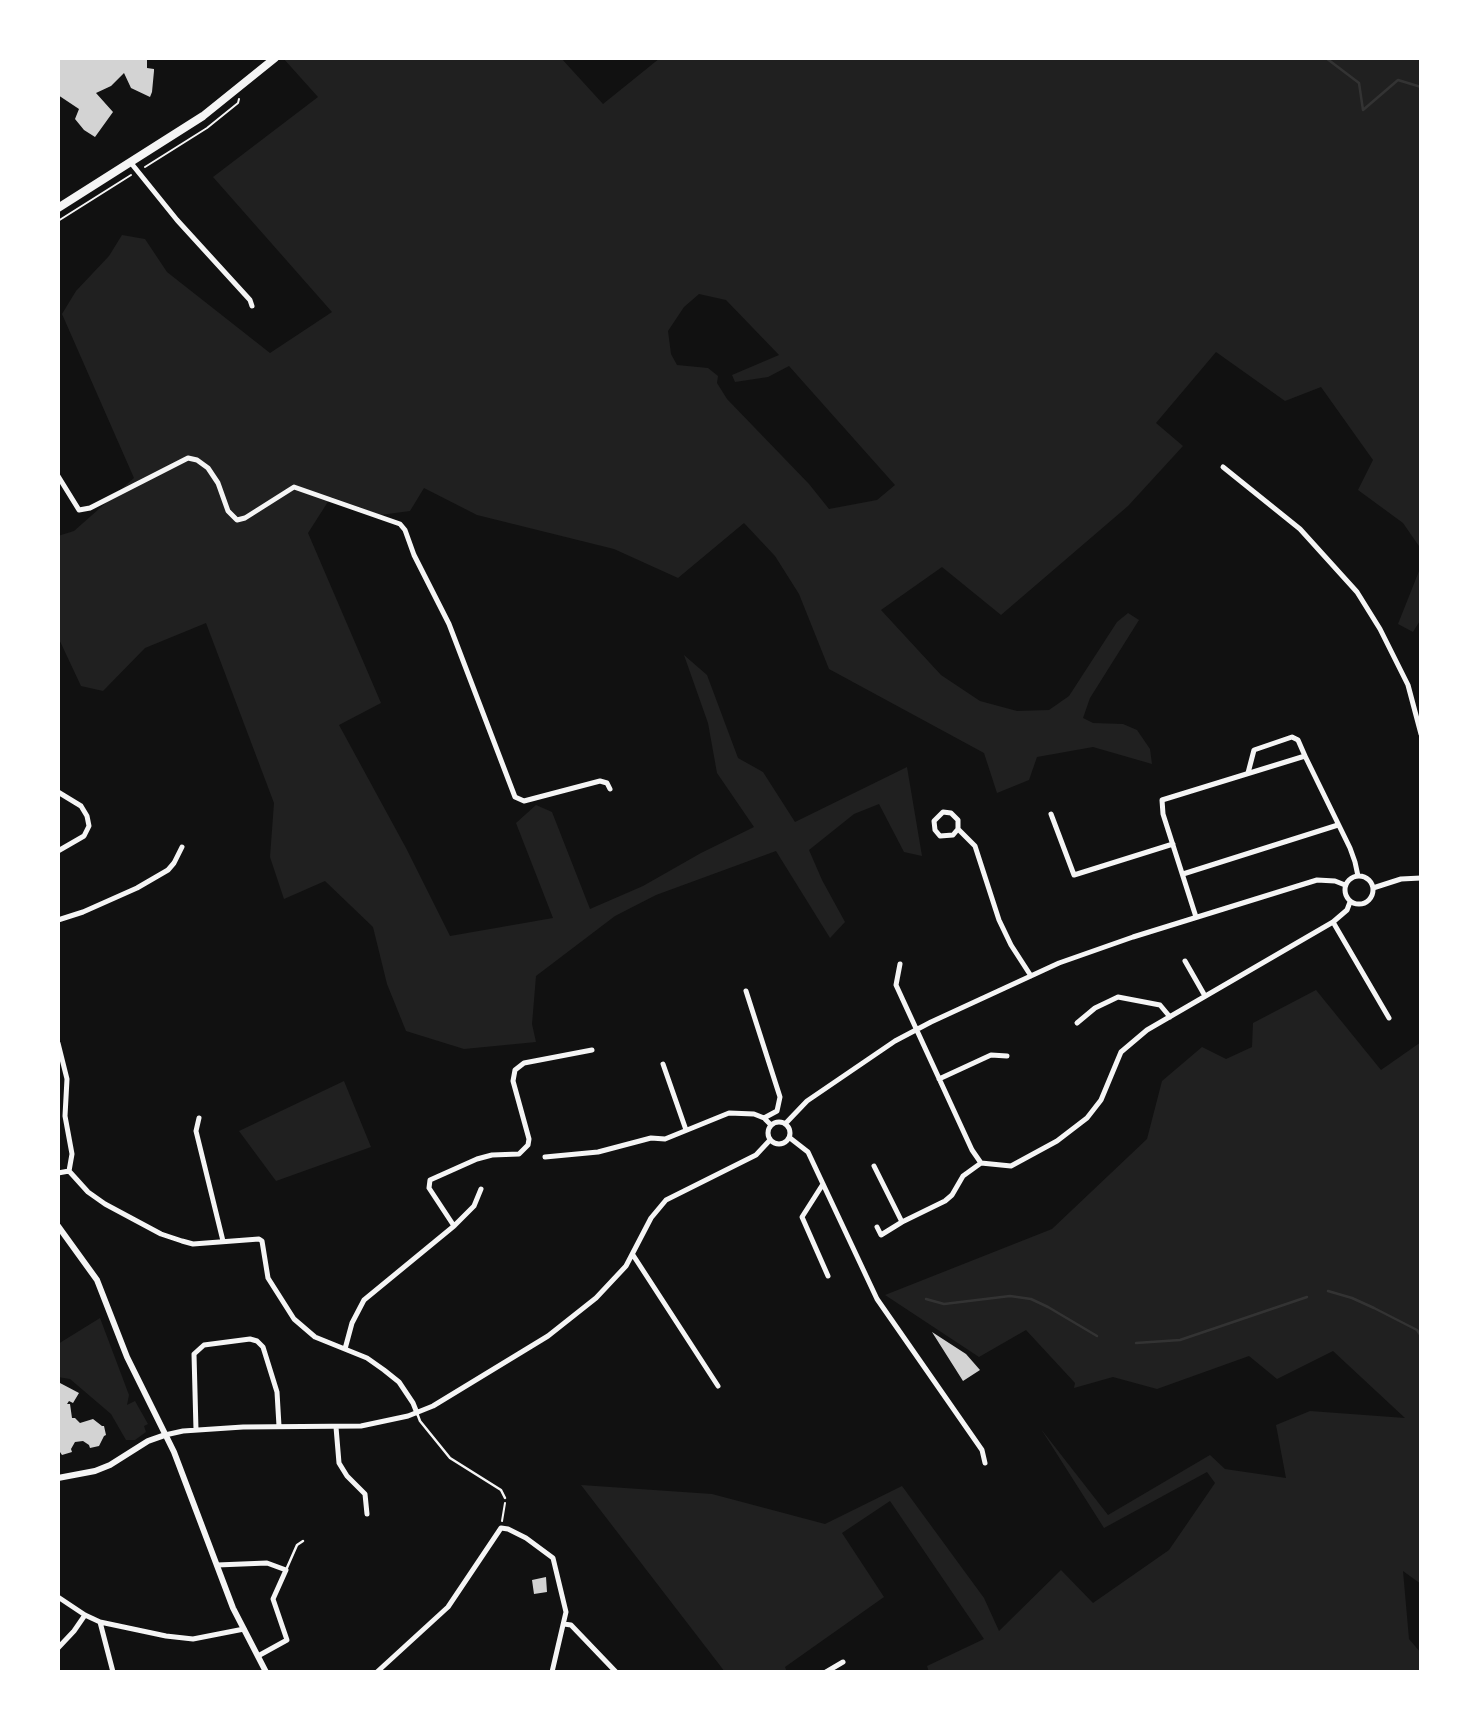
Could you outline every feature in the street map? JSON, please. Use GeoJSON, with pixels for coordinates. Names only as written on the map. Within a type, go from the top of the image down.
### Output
{"type":"FeatureCollection","features":[{"type":"Feature","properties":{"kind":"main road"},"geometry":{"type":"LineString","coordinates":[[58,208],[203,116],[275,58]]}},
{"type":"Feature","properties":{"kind":"street"},"geometry":{"type":"LineString","coordinates":[[131,163],[177,220],[250,300],[252,306]]}},
{"type":"Feature","properties":{"kind":"street"},"geometry":{"type":"LineString","coordinates":[[58,476],[79,510],[90,508],[188,458],[197,460],[208,468],[218,483],[228,511],[237,520],[245,518],[295,487],[400,524],[449,624],[515,797],[524,801],[600,781],[607,783],[610,789]]}},
{"type":"Feature","properties":{"kind":"street"},"geometry":{"type":"LineString","coordinates":[[1223,467],[1300,529],[1357,592],[1380,628],[1408,685],[1421,734]]}},
{"type":"Feature","properties":{"kind":"street"},"geometry":{"type":"LineString","coordinates":[[1248,773],[1254,750],[1292,737],[1298,740],[1356,862],[1358,876]]}},
{"type":"Feature","properties":{"kind":"street"},"geometry":{"type":"LineString","coordinates":[[1196,917],[1163,814],[1162,800],[1305,756]]}},
{"type":"Feature","properties":{"kind":"street"},"geometry":{"type":"LineString","coordinates":[[58,792],[81,806],[89,826],[84,836],[58,851]]}},
{"type":"Feature","properties":{"kind":"street"},"geometry":{"type":"LineString","coordinates":[[958,829],[953,835],[940,836],[935,830],[934,821],[943,813],[951,813],[958,820],[958,829],[975,846],[999,920],[1011,946],[1031,976]]}},
{"type":"Feature","properties":{"kind":"street"},"geometry":{"type":"LineString","coordinates":[[1051,814],[1074,875],[1172,844]]}},
{"type":"Feature","properties":{"kind":"street"},"geometry":{"type":"LineString","coordinates":[[1183,874],[1338,824]]}},
{"type":"Feature","properties":{"kind":"street"},"geometry":{"type":"LineString","coordinates":[[58,920],[126,893],[158,876],[174,863],[182,847]]}},
{"type":"Feature","properties":{"kind":"street"},"geometry":{"type":"LineString","coordinates":[[1358,876],[1367,878],[1373,888],[1368,901],[1360,904],[1350,901],[1345,895],[1348,880],[1358,876]]}},
{"type":"Feature","properties":{"kind":"street"},"geometry":{"type":"LineString","coordinates":[[1373,888],[1401,879],[1421,878]]}},
{"type":"Feature","properties":{"kind":"street"},"geometry":{"type":"LineString","coordinates":[[786,1123],[796,1110],[830,1085],[917,1029],[1089,951],[1317,880],[1335,881],[1345,886]]}},
{"type":"Feature","properties":{"kind":"street"},"geometry":{"type":"LineString","coordinates":[[877,1227],[880,1235],[886,1234],[902,1222],[945,1201],[952,1195],[962,1176],[981,1163],[1010,1166],[1057,1142],[1087,1118],[1101,1100],[1121,1052],[1147,1030],[1333,922],[1347,910],[1350,901]]}},
{"type":"Feature","properties":{"kind":"street"},"geometry":{"type":"LineString","coordinates":[[1333,922],[1389,1018]]}},
{"type":"Feature","properties":{"kind":"street"},"geometry":{"type":"LineString","coordinates":[[1185,961],[1205,996]]}},
{"type":"Feature","properties":{"kind":"street"},"geometry":{"type":"LineString","coordinates":[[900,964],[896,985],[972,1150],[981,1163]]}},
{"type":"Feature","properties":{"kind":"street"},"geometry":{"type":"LineString","coordinates":[[746,991],[780,1097],[778,1111],[764,1118]]}},
{"type":"Feature","properties":{"kind":"street"},"geometry":{"type":"LineString","coordinates":[[1077,1023],[1095,1008],[1118,997],[1160,1005],[1170,1017]]}},
{"type":"Feature","properties":{"kind":"street"},"geometry":{"type":"LineString","coordinates":[[58,1043],[66,1079],[65,1116],[72,1154],[69,1171]]}},
{"type":"Feature","properties":{"kind":"street"},"geometry":{"type":"LineString","coordinates":[[454,1226],[429,1188],[430,1180],[477,1159],[492,1155],[519,1154],[524,1150],[529,1139],[513,1081],[515,1070],[524,1063],[592,1050]]}},
{"type":"Feature","properties":{"kind":"street"},"geometry":{"type":"LineString","coordinates":[[939,1079],[991,1055],[1007,1056]]}},
{"type":"Feature","properties":{"kind":"street"},"geometry":{"type":"LineString","coordinates":[[663,1064],[686,1130]]}},
{"type":"Feature","properties":{"kind":"street"},"geometry":{"type":"LineString","coordinates":[[545,1157],[598,1152],[651,1138],[665,1139],[729,1113],[745,1112],[764,1118],[771,1125]]}},
{"type":"Feature","properties":{"kind":"street"},"geometry":{"type":"LineString","coordinates":[[200,1118],[196,1131],[223,1241]]}},
{"type":"Feature","properties":{"kind":"street"},"geometry":{"type":"LineString","coordinates":[[770,1140],[768,1132],[771,1125],[778,1121],[786,1123],[791,1130],[790,1138]]}},
{"type":"Feature","properties":{"kind":"street"},"geometry":{"type":"LineString","coordinates":[[770,1140],[780,1144],[790,1138]]}},
{"type":"Feature","properties":{"kind":"street"},"geometry":{"type":"LineString","coordinates":[[790,1138],[808,1152],[877,1299],[982,1450],[985,1463]]}},
{"type":"Feature","properties":{"kind":"street"},"geometry":{"type":"LineString","coordinates":[[58,1478],[95,1471],[110,1465],[148,1441],[165,1435],[196,1430],[373,1424],[417,1413],[433,1406],[561,1326],[618,1276],[633,1255],[651,1218],[666,1200],[756,1155],[770,1140]]}},
{"type":"Feature","properties":{"kind":"street"},"geometry":{"type":"LineString","coordinates":[[874,1166],[902,1222]]}},
{"type":"Feature","properties":{"kind":"street"},"geometry":{"type":"LineString","coordinates":[[58,1173],[69,1171]]}},
{"type":"Feature","properties":{"kind":"street"},"geometry":{"type":"LineString","coordinates":[[69,1171],[88,1192],[161,1234],[193,1244],[259,1239],[262,1241],[268,1278],[294,1318],[315,1337],[367,1358],[399,1382],[417,1413]]}},
{"type":"Feature","properties":{"kind":"street"},"geometry":{"type":"LineString","coordinates":[[822,1184],[802,1217],[828,1276]]}},
{"type":"Feature","properties":{"kind":"street"},"geometry":{"type":"LineString","coordinates":[[345,1349],[352,1322],[364,1300],[454,1226],[474,1206],[481,1189]]}},
{"type":"Feature","properties":{"kind":"street"},"geometry":{"type":"LineString","coordinates":[[58,1226],[97,1280],[127,1357],[165,1435],[244,1629],[266,1672]]}},
{"type":"Feature","properties":{"kind":"street"},"geometry":{"type":"LineString","coordinates":[[633,1255],[718,1386]]}},
{"type":"Feature","properties":{"kind":"street"},"geometry":{"type":"LineString","coordinates":[[196,1430],[194,1354],[204,1345],[250,1339],[263,1347],[277,1392],[279,1426]]}},
{"type":"Feature","properties":{"kind":"street"},"geometry":{"type":"LineString","coordinates":[[337,1427],[339,1463],[347,1476],[365,1494],[368,1514]]}},
{"type":"Feature","properties":{"kind":"street"},"geometry":{"type":"LineString","coordinates":[[377,1672],[448,1607],[501,1528],[526,1538],[553,1558],[566,1612],[552,1672]]}},
{"type":"Feature","properties":{"kind":"street"},"geometry":{"type":"LineString","coordinates":[[217,1565],[267,1563],[286,1570],[273,1599],[287,1640],[258,1656]]}},
{"type":"Feature","properties":{"kind":"street"},"geometry":{"type":"LineString","coordinates":[[58,1597],[100,1622],[166,1636],[193,1639],[244,1629]]}},
{"type":"Feature","properties":{"kind":"street"},"geometry":{"type":"LineString","coordinates":[[58,1648],[85,1615]]}},
{"type":"Feature","properties":{"kind":"street"},"geometry":{"type":"LineString","coordinates":[[100,1622],[113,1672]]}},
{"type":"Feature","properties":{"kind":"street"},"geometry":{"type":"LineString","coordinates":[[564,1624],[571,1625],[616,1672]]}},
{"type":"Feature","properties":{"kind":"street"},"geometry":{"type":"LineString","coordinates":[[827,1672],[843,1662]]}},
{"type":"Feature","properties":{"kind":"lane"},"geometry":{"type":"LineString","coordinates":[[417,1413],[420,1421],[450,1458],[501,1490],[505,1498]]}},
{"type":"Feature","properties":{"kind":"lane"},"geometry":{"type":"LineString","coordinates":[[286,1570],[298,1545],[303,1541]]}},
{"type":"Feature","properties":{"kind":"path"},"geometry":{"type":"LineString","coordinates":[[58,221],[225,114],[238,103],[243,84]]}},
{"type":"Feature","properties":{"kind":"path"},"geometry":{"type":"LineString","coordinates":[[501,1528],[505,1498]]}},
{"type":"Feature","properties":{"kind":"shaded area"},"geometry":{"type":"Polygon","coordinates":[[[283,58],[561,58],[603,104],[660,58],[1421,58],[1421,549],[1403,523],[1358,490],[1373,460],[1321,387],[1285,401],[1216,352],[1156,423],[1183,446],[1128,506],[1001,615],[942,567],[881,610],[941,675],[980,701],[1017,711],[1049,710],[1069,696],[1117,622],[1128,613],[1139,620],[1090,698],[1083,718],[1093,723],[1123,724],[1137,730],[1150,749],[1152,764],[1093,747],[1037,757],[1029,780],[997,793],[984,753],[829,669],[799,594],[775,556],[744,523],[678,578],[614,549],[477,515],[424,488],[410,511],[380,515],[331,497],[308,533],[381,703],[339,725],[450,936],[553,918],[516,823],[536,805],[552,812],[590,909],[643,886],[754,827],[717,773],[708,723],[684,655],[707,675],[738,758],[763,772],[795,822],[907,767],[922,856],[904,852],[879,804],[854,814],[809,850],[845,922],[830,938],[776,851],[656,895],[615,916],[536,976],[532,1024],[536,1042],[464,1049],[406,1031],[387,984],[373,927],[325,881],[284,899],[270,857],[274,803],[206,623],[145,648],[103,691],[81,686],[58,637],[58,536],[74,531],[134,478],[62,314],[76,291],[109,256],[122,235],[145,239],[167,272],[270,353],[332,312],[213,177],[318,97],[283,58]],[[699,294],[684,307],[668,331],[671,354],[677,365],[708,368],[718,376],[717,383],[727,399],[809,484],[829,509],[877,500],[895,485],[789,366],[768,377],[735,382],[732,375],[779,355],[726,300],[699,294]]]}},
{"type":"Feature","properties":{"kind":"shaded area"},"geometry":{"type":"Polygon","coordinates":[[[1421,566],[1421,619],[1413,632],[1398,624],[1421,566]]]}},
{"type":"Feature","properties":{"kind":"shaded area"},"geometry":{"type":"Polygon","coordinates":[[[1316,990],[1381,1070],[1421,1042],[1421,1584],[1403,1571],[1409,1639],[1421,1653],[1421,1672],[929,1672],[927,1666],[984,1639],[890,1501],[842,1533],[884,1597],[785,1667],[787,1672],[725,1672],[581,1485],[712,1494],[825,1524],[902,1486],[984,1598],[999,1631],[1061,1570],[1093,1603],[1169,1550],[1215,1483],[1207,1472],[1104,1528],[1041,1429],[1108,1515],[1210,1455],[1225,1469],[1286,1478],[1276,1425],[1310,1411],[1405,1418],[1333,1351],[1277,1379],[1249,1356],[1157,1389],[1113,1377],[1074,1388],[1075,1383],[1026,1330],[979,1357],[885,1295],[1052,1229],[1147,1139],[1162,1081],[1202,1047],[1226,1059],[1252,1047],[1253,1023],[1316,990]]]}},
{"type":"Feature","properties":{"kind":"shaded area"},"geometry":{"type":"Polygon","coordinates":[[[344,1081],[371,1147],[276,1181],[239,1131],[344,1081]]]}},
{"type":"Feature","properties":{"kind":"shaded area"},"geometry":{"type":"Polygon","coordinates":[[[100,1318],[129,1395],[127,1405],[135,1401],[148,1424],[144,1426],[146,1432],[135,1440],[126,1440],[111,1414],[70,1379],[58,1377],[58,1344],[100,1318]]]}},
{"type":"Feature","properties":{"kind":"building"},"geometry":{"type":"Polygon","coordinates":[[[58,58],[147,58],[147,68],[154,69],[152,92],[150,97],[131,88],[124,73],[111,86],[96,93],[113,112],[95,137],[84,130],[75,119],[79,109],[58,95],[58,58]]]}},
{"type":"Feature","properties":{"kind":"building"},"geometry":{"type":"Polygon","coordinates":[[[932,1332],[966,1354],[980,1370],[963,1381],[932,1332]]]}},
{"type":"Feature","properties":{"kind":"building"},"geometry":{"type":"Polygon","coordinates":[[[60,1383],[79,1393],[73,1403],[69,1401],[67,1404],[70,1404],[72,1418],[80,1423],[93,1419],[104,1426],[106,1435],[99,1446],[90,1448],[83,1441],[75,1442],[72,1452],[62,1455],[58,1449],[60,1383]]]}},
{"type":"Feature","properties":{"kind":"building"},"geometry":{"type":"Polygon","coordinates":[[[546,1577],[547,1592],[534,1594],[532,1580],[546,1577]]]}},
{"type":"Feature","properties":{"kind":"waterway"},"geometry":{"type":"LineString","coordinates":[[1326,58],[1359,83],[1363,110],[1398,80],[1421,87]]}},
{"type":"Feature","properties":{"kind":"waterway"},"geometry":{"type":"LineString","coordinates":[[1328,1291],[1374,1308],[1417,1330],[1421,1336]]}},
{"type":"Feature","properties":{"kind":"waterway"},"geometry":{"type":"LineString","coordinates":[[926,1299],[944,1304],[1010,1296],[1031,1299],[1097,1336]]}},
{"type":"Feature","properties":{"kind":"waterway"},"geometry":{"type":"LineString","coordinates":[[1136,1343],[1180,1340],[1307,1297]]}}]}
